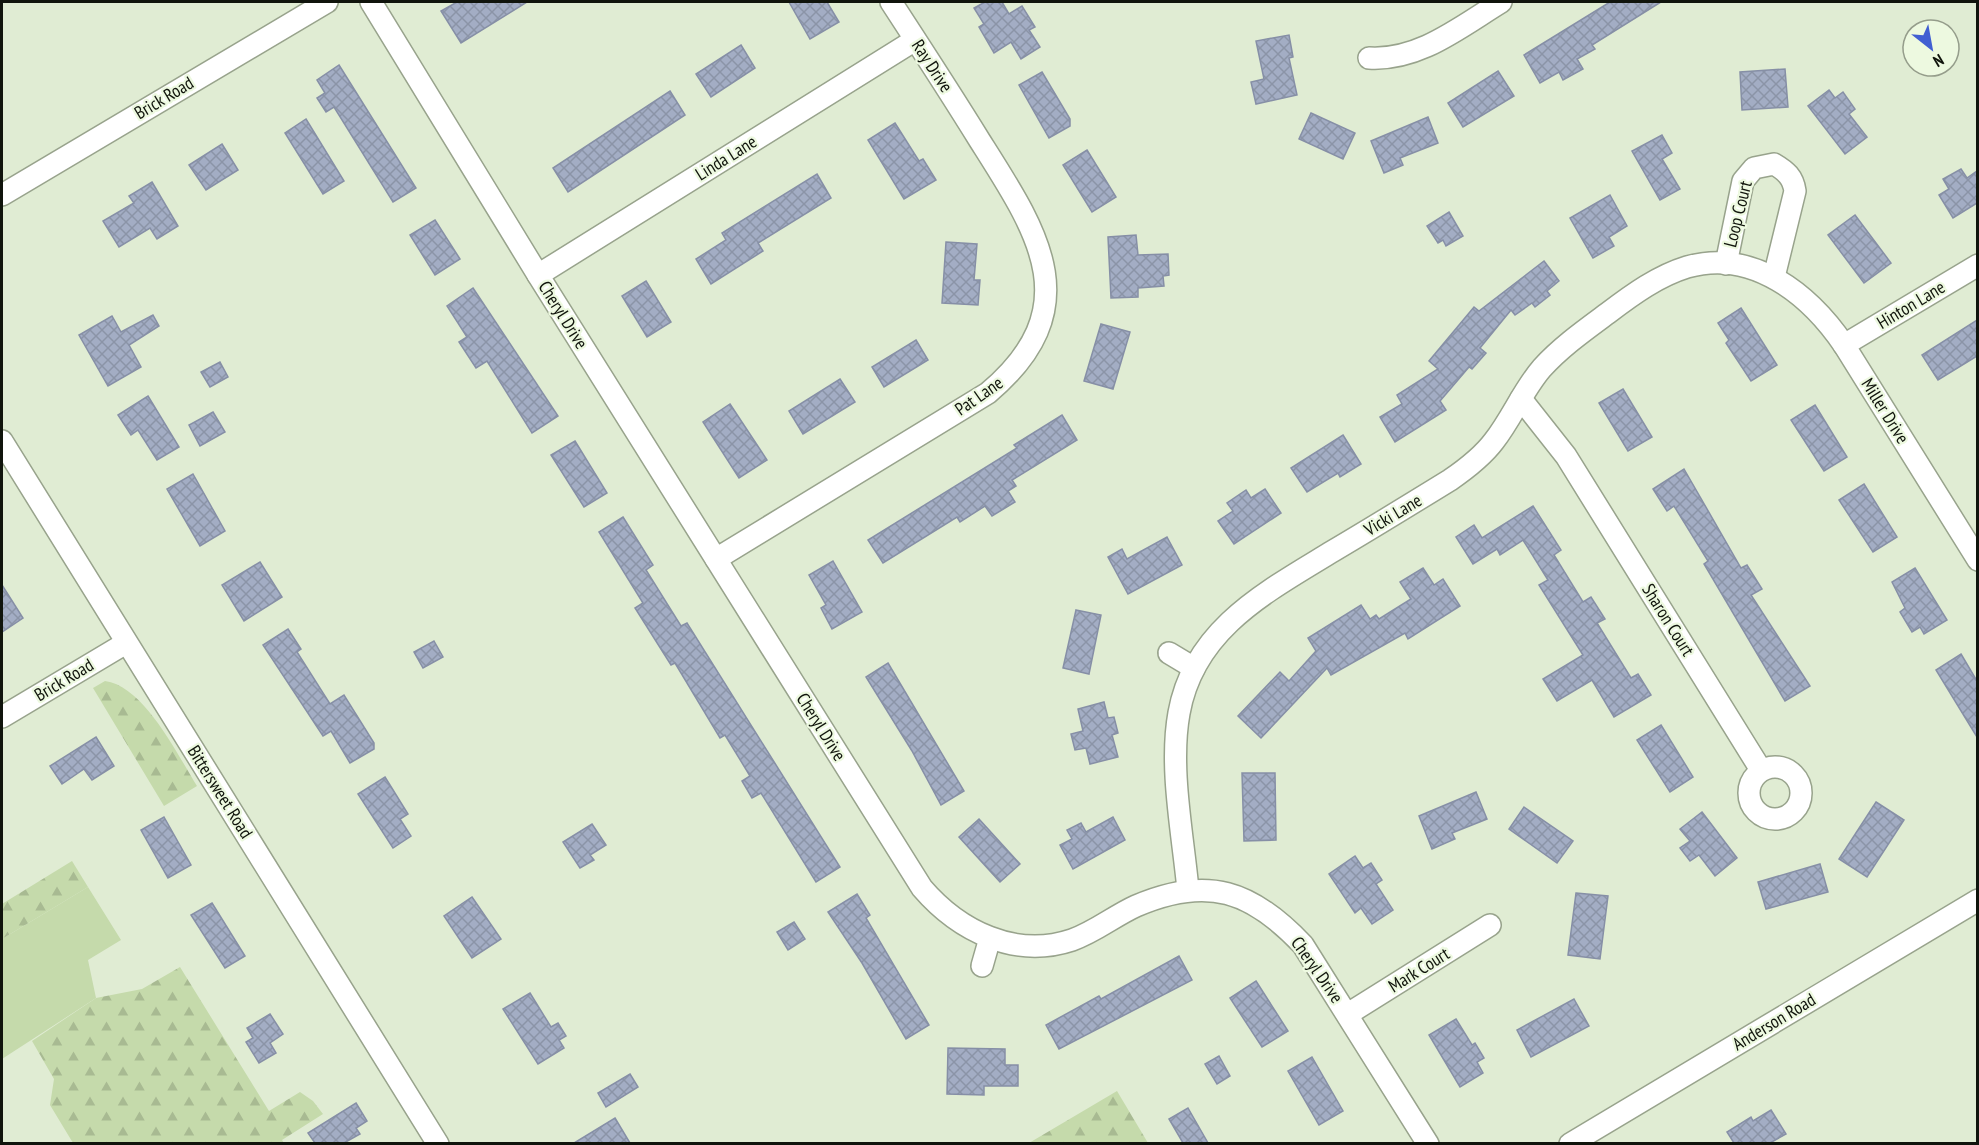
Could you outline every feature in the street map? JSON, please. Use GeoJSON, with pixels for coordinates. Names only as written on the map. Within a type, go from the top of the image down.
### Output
{"type":"FeatureCollection","features":[{"type":"Feature","properties":{"kind":"street","name":"Brick Road"},"geometry":{"type":"LineString","coordinates":[[2,195],[327,2]]}},
{"type":"Feature","properties":{"kind":"street","name":"Cheryl Drive"},"geometry":{"type":"LineString","coordinates":[[371,2],[538,275],[922,888],[956,922],[990,938],[1028,946],[1072,940],[1136,906],[1188,890],[1230,894],[1256,904],[1269,912],[1303,945],[1428,1143]]}},
{"type":"Feature","properties":{"kind":"street","name":"Ray Drive"},"geometry":{"type":"LineString","coordinates":[[891,2],[973,130]]}},
{"type":"Feature","properties":{"kind":"street"},"geometry":{"type":"LineString","coordinates":[[1369,58],[1401,57],[1420,50],[1501,2]]}},
{"type":"Feature","properties":{"kind":"street","name":"Linda Lane"},"geometry":{"type":"LineString","coordinates":[[538,275],[915,40]]}},
{"type":"Feature","properties":{"kind":"street","name":"Pat Lane"},"geometry":{"type":"LineString","coordinates":[[716,559],[988,393],[1007,377],[1033,342],[1044,310],[1046,291],[1046,270],[1040,246],[1021,206],[973,130]]}},
{"type":"Feature","properties":{"kind":"street","name":"Loop Court"},"geometry":{"type":"LineString","coordinates":[[1726,264],[1743,181],[1754,168],[1774,164],[1786,172],[1794,183],[1795,191],[1774,278]]}},
{"type":"Feature","properties":{"kind":"street","name":"Vicki Lane"},"geometry":{"type":"LineString","coordinates":[[1188,890],[1177,764],[1177,733],[1184,695],[1194,668],[1210,640],[1224,624],[1260,595],[1450,480],[1470,465],[1494,442],[1521,399],[1551,359],[1581,333],[1632,295],[1666,276],[1687,268],[1726,264],[1751,269],[1774,278]]}},
{"type":"Feature","properties":{"kind":"street","name":"Hinton Lane"},"geometry":{"type":"LineString","coordinates":[[1844,345],[1977,265]]}},
{"type":"Feature","properties":{"kind":"street","name":"Miller Drive"},"geometry":{"type":"LineString","coordinates":[[1774,278],[1810,303],[1830,324],[1977,560]]}},
{"type":"Feature","properties":{"kind":"street","name":"Sharon Court"},"geometry":{"type":"LineString","coordinates":[[1521,399],[1566,456],[1761,770]]}},
{"type":"Feature","properties":{"kind":"street","name":"Bittersweet Road"},"geometry":{"type":"LineString","coordinates":[[2,441],[438,1143]]}},
{"type":"Feature","properties":{"kind":"street","name":"Brick Road"},"geometry":{"type":"LineString","coordinates":[[2,717],[126,643]]}},
{"type":"Feature","properties":{"kind":"street"},"geometry":{"type":"LineString","coordinates":[[1168,653],[1194,668]]}},
{"type":"Feature","properties":{"kind":"street"},"geometry":{"type":"LineString","coordinates":[[1780,767],[1796,777],[1801,795],[1794,812],[1784,818],[1773,819],[1762,816],[1754,809],[1749,799],[1749,788],[1753,778],[1761,770],[1780,767]]}},
{"type":"Feature","properties":{"kind":"street","name":"Anderson Road"},"geometry":{"type":"LineString","coordinates":[[1570,1143],[1977,900]]}},
{"type":"Feature","properties":{"kind":"street","name":"Mark Court"},"geometry":{"type":"LineString","coordinates":[[1348,1014],[1490,925]]}},
{"type":"Feature","properties":{"kind":"street"},"geometry":{"type":"LineString","coordinates":[[982,966],[990,938]]}},
{"type":"Feature","properties":{"kind":"green space"},"geometry":{"type":"Polygon","coordinates":[[[105,681],[133,695],[146,708],[158,723],[197,786],[164,806],[93,688],[105,681]]]}},
{"type":"Feature","properties":{"kind":"green space"},"geometry":{"type":"Polygon","coordinates":[[[72,861],[88,887],[2,939],[2,904],[72,861]]]}},
{"type":"Feature","properties":{"kind":"green space"},"geometry":{"type":"Polygon","coordinates":[[[88,887],[121,940],[88,960],[96,998],[2,1059],[2,939],[88,887]]]}},
{"type":"Feature","properties":{"kind":"green space"},"geometry":{"type":"Polygon","coordinates":[[[180,967],[269,1111],[300,1092],[313,1101],[323,1114],[282,1140],[284,1143],[73,1143],[50,1105],[54,1079],[32,1041],[96,998],[142,989],[180,967]]]}},
{"type":"Feature","properties":{"kind":"green space"},"geometry":{"type":"Polygon","coordinates":[[[1117,1091],[1148,1143],[1029,1143],[1117,1091]]]}},
{"type":"Feature","properties":{"kind":"building"},"geometry":{"type":"Polygon","coordinates":[[[457,2],[527,2],[461,43],[441,11],[457,2]]]}},
{"type":"Feature","properties":{"kind":"building"},"geometry":{"type":"Polygon","coordinates":[[[789,2],[827,2],[839,22],[810,39],[789,2]]]}},
{"type":"Feature","properties":{"kind":"building"},"geometry":{"type":"Polygon","coordinates":[[[985,2],[1002,2],[1009,14],[1022,6],[1035,27],[1029,30],[1040,47],[1021,59],[1011,42],[994,53],[979,27],[984,24],[974,8],[985,2]]]}},
{"type":"Feature","properties":{"kind":"building"},"geometry":{"type":"Polygon","coordinates":[[[1610,2],[1661,2],[1592,45],[1595,49],[1577,59],[1583,69],[1563,80],[1559,72],[1540,83],[1524,55],[1610,2]]]}},
{"type":"Feature","properties":{"kind":"building"},"geometry":{"type":"Polygon","coordinates":[[[1289,35],[1293,57],[1289,58],[1297,95],[1256,104],[1251,82],[1264,79],[1256,41],[1289,35]]]}},
{"type":"Feature","properties":{"kind":"building"},"geometry":{"type":"Polygon","coordinates":[[[741,45],[755,68],[711,97],[696,74],[741,45]]]}},
{"type":"Feature","properties":{"kind":"building"},"geometry":{"type":"Polygon","coordinates":[[[339,65],[416,188],[393,202],[334,107],[326,112],[317,98],[325,93],[317,80],[339,65]]]}},
{"type":"Feature","properties":{"kind":"building"},"geometry":{"type":"Polygon","coordinates":[[[1785,69],[1788,107],[1742,110],[1740,72],[1785,69]]]}},
{"type":"Feature","properties":{"kind":"building"},"geometry":{"type":"Polygon","coordinates":[[[1498,71],[1514,96],[1463,127],[1448,103],[1498,71]]]}},
{"type":"Feature","properties":{"kind":"building"},"geometry":{"type":"Polygon","coordinates":[[[1042,72],[1070,119],[1070,126],[1049,138],[1019,85],[1042,72]]]}},
{"type":"Feature","properties":{"kind":"building"},"geometry":{"type":"Polygon","coordinates":[[[1829,90],[1835,98],[1843,92],[1855,109],[1849,114],[1867,137],[1845,154],[1808,106],[1829,90]]]}},
{"type":"Feature","properties":{"kind":"building"},"geometry":{"type":"Polygon","coordinates":[[[670,91],[685,115],[568,192],[553,168],[670,91]]]}},
{"type":"Feature","properties":{"kind":"building"},"geometry":{"type":"Polygon","coordinates":[[[1311,113],[1355,133],[1343,159],[1299,139],[1311,113]]]}},
{"type":"Feature","properties":{"kind":"building"},"geometry":{"type":"Polygon","coordinates":[[[1428,117],[1438,143],[1400,158],[1403,165],[1384,173],[1371,141],[1428,117]]]}},
{"type":"Feature","properties":{"kind":"building"},"geometry":{"type":"Polygon","coordinates":[[[306,119],[344,181],[323,194],[285,133],[306,119]]]}},
{"type":"Feature","properties":{"kind":"building"},"geometry":{"type":"Polygon","coordinates":[[[895,123],[919,161],[923,159],[936,180],[904,199],[868,140],[895,123]]]}},
{"type":"Feature","properties":{"kind":"building"},"geometry":{"type":"Polygon","coordinates":[[[1662,135],[1672,153],[1662,159],[1680,189],[1660,200],[1632,151],[1662,135]]]}},
{"type":"Feature","properties":{"kind":"building"},"geometry":{"type":"Polygon","coordinates":[[[222,144],[238,170],[206,190],[189,165],[222,144]]]}},
{"type":"Feature","properties":{"kind":"building"},"geometry":{"type":"Polygon","coordinates":[[[1087,150],[1116,197],[1092,212],[1063,165],[1087,150]]]}},
{"type":"Feature","properties":{"kind":"building"},"geometry":{"type":"Polygon","coordinates":[[[1961,169],[1967,178],[1977,171],[1977,203],[1953,218],[1939,195],[1949,189],[1943,179],[1961,169]]]}},
{"type":"Feature","properties":{"kind":"building"},"geometry":{"type":"Polygon","coordinates":[[[817,174],[831,198],[758,243],[763,251],[711,284],[696,259],[726,240],[722,233],[817,174]]]}},
{"type":"Feature","properties":{"kind":"building"},"geometry":{"type":"Polygon","coordinates":[[[152,182],[178,226],[157,239],[150,228],[119,247],[103,221],[134,203],[129,196],[152,182]]]}},
{"type":"Feature","properties":{"kind":"building"},"geometry":{"type":"Polygon","coordinates":[[[1610,195],[1627,226],[1609,237],[1614,246],[1593,258],[1570,218],[1610,195]]]}},
{"type":"Feature","properties":{"kind":"building"},"geometry":{"type":"Polygon","coordinates":[[[1449,212],[1463,236],[1446,246],[1443,240],[1438,243],[1427,226],[1449,212]]]}},
{"type":"Feature","properties":{"kind":"building"},"geometry":{"type":"Polygon","coordinates":[[[1855,215],[1891,263],[1864,283],[1828,235],[1855,215]]]}},
{"type":"Feature","properties":{"kind":"building"},"geometry":{"type":"Polygon","coordinates":[[[435,220],[460,259],[435,275],[410,235],[435,220]]]}},
{"type":"Feature","properties":{"kind":"building"},"geometry":{"type":"Polygon","coordinates":[[[1136,235],[1138,255],[1168,254],[1169,275],[1163,276],[1164,286],[1138,288],[1138,297],[1111,298],[1108,237],[1136,235]]]}},
{"type":"Feature","properties":{"kind":"building"},"geometry":{"type":"Polygon","coordinates":[[[946,242],[977,244],[974,280],[980,280],[978,305],[942,303],[946,242]]]}},
{"type":"Feature","properties":{"kind":"building"},"geometry":{"type":"Polygon","coordinates":[[[1544,261],[1559,281],[1547,291],[1550,295],[1535,307],[1532,303],[1515,315],[1511,310],[1480,348],[1486,353],[1472,369],[1469,367],[1440,401],[1446,410],[1395,442],[1380,417],[1402,404],[1397,395],[1438,369],[1429,361],[1474,307],[1479,311],[1544,261]]]}},
{"type":"Feature","properties":{"kind":"building"},"geometry":{"type":"Polygon","coordinates":[[[646,281],[671,322],[647,337],[622,296],[646,281]]]}},
{"type":"Feature","properties":{"kind":"building"},"geometry":{"type":"Polygon","coordinates":[[[473,288],[558,416],[532,433],[487,361],[476,368],[459,342],[467,337],[447,306],[473,288]]]}},
{"type":"Feature","properties":{"kind":"building"},"geometry":{"type":"Polygon","coordinates":[[[1741,308],[1777,365],[1751,381],[1726,343],[1729,340],[1718,323],[1741,308]]]}},
{"type":"Feature","properties":{"kind":"building"},"geometry":{"type":"Polygon","coordinates":[[[153,315],[159,326],[129,345],[141,367],[108,386],[79,335],[112,316],[121,332],[153,315]]]}},
{"type":"Feature","properties":{"kind":"building"},"geometry":{"type":"Polygon","coordinates":[[[1977,320],[1977,356],[1938,380],[1922,355],[1977,320]]]}},
{"type":"Feature","properties":{"kind":"building"},"geometry":{"type":"Polygon","coordinates":[[[1101,324],[1130,332],[1113,389],[1084,381],[1101,324]]]}},
{"type":"Feature","properties":{"kind":"building"},"geometry":{"type":"Polygon","coordinates":[[[916,340],[928,360],[884,387],[872,367],[916,340]]]}},
{"type":"Feature","properties":{"kind":"building"},"geometry":{"type":"Polygon","coordinates":[[[220,362],[228,377],[210,387],[201,372],[220,362]]]}},
{"type":"Feature","properties":{"kind":"building"},"geometry":{"type":"Polygon","coordinates":[[[840,379],[855,402],[803,434],[789,411],[840,379]]]}},
{"type":"Feature","properties":{"kind":"building"},"geometry":{"type":"Polygon","coordinates":[[[1623,389],[1652,437],[1628,451],[1599,403],[1623,389]]]}},
{"type":"Feature","properties":{"kind":"building"},"geometry":{"type":"Polygon","coordinates":[[[148,396],[179,447],[157,460],[138,430],[131,435],[118,415],[148,396]]]}},
{"type":"Feature","properties":{"kind":"building"},"geometry":{"type":"Polygon","coordinates":[[[730,404],[767,460],[739,478],[703,422],[730,404]]]}},
{"type":"Feature","properties":{"kind":"building"},"geometry":{"type":"Polygon","coordinates":[[[1815,405],[1847,457],[1824,471],[1791,420],[1815,405]]]}},
{"type":"Feature","properties":{"kind":"building"},"geometry":{"type":"Polygon","coordinates":[[[213,412],[225,432],[200,446],[189,425],[213,412]]]}},
{"type":"Feature","properties":{"kind":"building"},"geometry":{"type":"Polygon","coordinates":[[[1062,415],[1077,440],[1012,480],[1016,486],[1008,491],[1015,502],[992,516],[985,506],[960,522],[957,517],[883,563],[868,540],[1017,448],[1014,445],[1062,415]]]}},
{"type":"Feature","properties":{"kind":"building"},"geometry":{"type":"Polygon","coordinates":[[[1343,435],[1361,464],[1340,477],[1338,473],[1307,492],[1291,468],[1343,435]]]}},
{"type":"Feature","properties":{"kind":"building"},"geometry":{"type":"Polygon","coordinates":[[[575,441],[607,493],[584,507],[551,455],[575,441]]]}},
{"type":"Feature","properties":{"kind":"building"},"geometry":{"type":"Polygon","coordinates":[[[1684,469],[1741,568],[1747,565],[1762,589],[1751,595],[1810,686],[1785,701],[1704,564],[1708,561],[1674,506],[1667,511],[1653,489],[1684,469]]]}},
{"type":"Feature","properties":{"kind":"building"},"geometry":{"type":"Polygon","coordinates":[[[193,474],[225,531],[200,546],[167,489],[193,474]]]}},
{"type":"Feature","properties":{"kind":"building"},"geometry":{"type":"Polygon","coordinates":[[[1864,484],[1897,537],[1873,552],[1839,500],[1864,484]]]}},
{"type":"Feature","properties":{"kind":"building"},"geometry":{"type":"Polygon","coordinates":[[[1265,489],[1281,513],[1234,544],[1218,521],[1233,511],[1227,503],[1246,490],[1251,498],[1265,489]]]}},
{"type":"Feature","properties":{"kind":"building"},"geometry":{"type":"Polygon","coordinates":[[[1533,506],[1561,550],[1554,555],[1583,602],[1591,597],[1605,619],[1597,623],[1631,678],[1638,674],[1651,695],[1614,717],[1592,680],[1557,701],[1543,679],[1583,655],[1539,585],[1548,580],[1523,540],[1500,555],[1497,549],[1473,564],[1456,537],[1474,525],[1482,538],[1533,506]]]}},
{"type":"Feature","properties":{"kind":"building"},"geometry":{"type":"Polygon","coordinates":[[[623,517],[653,565],[646,570],[681,626],[687,623],[840,867],[816,882],[761,793],[752,798],[742,781],[750,776],[725,735],[720,738],[675,663],[671,665],[635,608],[643,603],[599,532],[623,517]]]}},
{"type":"Feature","properties":{"kind":"building"},"geometry":{"type":"Polygon","coordinates":[[[1167,537],[1182,565],[1128,594],[1108,557],[1122,549],[1127,559],[1167,537]]]}},
{"type":"Feature","properties":{"kind":"building"},"geometry":{"type":"Polygon","coordinates":[[[833,561],[862,612],[832,629],[821,608],[826,605],[809,575],[833,561]]]}},
{"type":"Feature","properties":{"kind":"building"},"geometry":{"type":"Polygon","coordinates":[[[260,562],[282,597],[244,621],[222,585],[260,562]]]}},
{"type":"Feature","properties":{"kind":"building"},"geometry":{"type":"Polygon","coordinates":[[[1423,568],[1434,585],[1443,579],[1460,606],[1408,639],[1405,633],[1331,675],[1327,668],[1261,738],[1238,716],[1280,672],[1289,681],[1316,651],[1308,638],[1361,605],[1370,619],[1376,615],[1379,619],[1411,599],[1400,582],[1423,568]]]}},
{"type":"Feature","properties":{"kind":"building"},"geometry":{"type":"Polygon","coordinates":[[[1915,568],[1947,620],[1924,634],[1920,627],[1912,632],[1900,612],[1905,608],[1892,582],[1915,568]]]}},
{"type":"Feature","properties":{"kind":"building"},"geometry":{"type":"Polygon","coordinates":[[[2,585],[23,618],[2,632],[2,585]]]}},
{"type":"Feature","properties":{"kind":"building"},"geometry":{"type":"Polygon","coordinates":[[[1076,610],[1101,615],[1089,674],[1063,668],[1076,610]]]}},
{"type":"Feature","properties":{"kind":"building"},"geometry":{"type":"Polygon","coordinates":[[[288,629],[301,649],[297,652],[330,704],[344,695],[374,743],[374,749],[350,763],[331,731],[323,736],[263,645],[288,629]]]}},
{"type":"Feature","properties":{"kind":"building"},"geometry":{"type":"Polygon","coordinates":[[[434,641],[443,657],[423,668],[414,652],[434,641]]]}},
{"type":"Feature","properties":{"kind":"building"},"geometry":{"type":"Polygon","coordinates":[[[1961,654],[1977,681],[1977,737],[1936,670],[1961,654]]]}},
{"type":"Feature","properties":{"kind":"building"},"geometry":{"type":"Polygon","coordinates":[[[888,663],[964,791],[941,805],[912,751],[866,677],[888,663]]]}},
{"type":"Feature","properties":{"kind":"building"},"geometry":{"type":"Polygon","coordinates":[[[1104,702],[1108,718],[1114,717],[1118,733],[1112,735],[1118,757],[1090,764],[1086,748],[1075,750],[1071,734],[1083,731],[1078,709],[1104,702]]]}},
{"type":"Feature","properties":{"kind":"building"},"geometry":{"type":"Polygon","coordinates":[[[1661,725],[1693,777],[1670,792],[1637,740],[1661,725]]]}},
{"type":"Feature","properties":{"kind":"building"},"geometry":{"type":"Polygon","coordinates":[[[96,737],[114,766],[92,780],[84,769],[62,784],[50,766],[96,737]]]}},
{"type":"Feature","properties":{"kind":"building"},"geometry":{"type":"Polygon","coordinates":[[[1242,773],[1275,773],[1276,840],[1244,841],[1242,773]]]}},
{"type":"Feature","properties":{"kind":"building"},"geometry":{"type":"Polygon","coordinates":[[[385,777],[408,814],[400,819],[411,836],[393,848],[358,794],[385,777]]]}},
{"type":"Feature","properties":{"kind":"building"},"geometry":{"type":"Polygon","coordinates":[[[1476,792],[1487,819],[1452,833],[1455,839],[1432,849],[1419,816],[1476,792]]]}},
{"type":"Feature","properties":{"kind":"building"},"geometry":{"type":"Polygon","coordinates":[[[1876,802],[1904,820],[1867,877],[1839,859],[1876,802]]]}},
{"type":"Feature","properties":{"kind":"building"},"geometry":{"type":"Polygon","coordinates":[[[1524,807],[1573,841],[1557,863],[1509,829],[1524,807]]]}},
{"type":"Feature","properties":{"kind":"building"},"geometry":{"type":"Polygon","coordinates":[[[1702,812],[1737,858],[1715,876],[1699,855],[1690,861],[1680,848],[1690,841],[1680,829],[1702,812]]]}},
{"type":"Feature","properties":{"kind":"building"},"geometry":{"type":"Polygon","coordinates":[[[164,817],[191,865],[168,878],[141,830],[164,817]]]}},
{"type":"Feature","properties":{"kind":"building"},"geometry":{"type":"Polygon","coordinates":[[[1113,817],[1125,840],[1073,869],[1060,845],[1072,839],[1067,830],[1081,823],[1086,832],[1113,817]]]}},
{"type":"Feature","properties":{"kind":"building"},"geometry":{"type":"Polygon","coordinates":[[[979,819],[1020,864],[1000,882],[959,837],[979,819]]]}},
{"type":"Feature","properties":{"kind":"building"},"geometry":{"type":"Polygon","coordinates":[[[592,824],[606,845],[590,855],[594,860],[580,868],[563,842],[592,824]]]}},
{"type":"Feature","properties":{"kind":"building"},"geometry":{"type":"Polygon","coordinates":[[[1355,856],[1363,868],[1371,863],[1382,880],[1376,884],[1393,910],[1372,924],[1361,908],[1355,913],[1329,874],[1355,856]]]}},
{"type":"Feature","properties":{"kind":"building"},"geometry":{"type":"Polygon","coordinates":[[[1820,864],[1828,892],[1766,909],[1758,882],[1820,864]]]}},
{"type":"Feature","properties":{"kind":"building"},"geometry":{"type":"Polygon","coordinates":[[[1576,893],[1608,896],[1600,959],[1568,955],[1576,893]]]}},
{"type":"Feature","properties":{"kind":"building"},"geometry":{"type":"Polygon","coordinates":[[[857,894],[870,915],[866,918],[929,1025],[906,1039],[862,963],[828,912],[857,894]]]}},
{"type":"Feature","properties":{"kind":"building"},"geometry":{"type":"Polygon","coordinates":[[[472,897],[501,939],[472,958],[444,916],[472,897]]]}},
{"type":"Feature","properties":{"kind":"building"},"geometry":{"type":"Polygon","coordinates":[[[212,903],[245,956],[225,968],[191,915],[212,903]]]}},
{"type":"Feature","properties":{"kind":"building"},"geometry":{"type":"Polygon","coordinates":[[[794,922],[805,939],[788,950],[777,932],[794,922]]]}},
{"type":"Feature","properties":{"kind":"building"},"geometry":{"type":"Polygon","coordinates":[[[1179,956],[1192,980],[1059,1049],[1046,1025],[1099,996],[1101,999],[1179,956]]]}},
{"type":"Feature","properties":{"kind":"building"},"geometry":{"type":"Polygon","coordinates":[[[1256,981],[1288,1031],[1262,1047],[1230,998],[1256,981]]]}},
{"type":"Feature","properties":{"kind":"building"},"geometry":{"type":"Polygon","coordinates":[[[530,993],[551,1027],[558,1023],[566,1036],[559,1040],[564,1048],[538,1064],[503,1009],[530,993]]]}},
{"type":"Feature","properties":{"kind":"building"},"geometry":{"type":"Polygon","coordinates":[[[1574,999],[1589,1026],[1531,1057],[1517,1030],[1574,999]]]}},
{"type":"Feature","properties":{"kind":"building"},"geometry":{"type":"Polygon","coordinates":[[[270,1014],[283,1034],[270,1043],[276,1053],[259,1063],[246,1042],[253,1038],[247,1028],[270,1014]]]}},
{"type":"Feature","properties":{"kind":"building"},"geometry":{"type":"Polygon","coordinates":[[[1456,1019],[1472,1045],[1475,1043],[1484,1058],[1477,1062],[1483,1073],[1460,1087],[1429,1035],[1456,1019]]]}},
{"type":"Feature","properties":{"kind":"building"},"geometry":{"type":"Polygon","coordinates":[[[948,1048],[1005,1049],[1005,1065],[1018,1065],[1018,1086],[984,1086],[984,1095],[947,1094],[948,1048]]]}},
{"type":"Feature","properties":{"kind":"building"},"geometry":{"type":"Polygon","coordinates":[[[1219,1056],[1230,1076],[1217,1084],[1205,1064],[1219,1056]]]}},
{"type":"Feature","properties":{"kind":"building"},"geometry":{"type":"Polygon","coordinates":[[[1312,1057],[1343,1111],[1319,1125],[1288,1071],[1312,1057]]]}},
{"type":"Feature","properties":{"kind":"building"},"geometry":{"type":"Polygon","coordinates":[[[630,1074],[638,1087],[606,1107],[598,1093],[630,1074]]]}},
{"type":"Feature","properties":{"kind":"building"},"geometry":{"type":"Polygon","coordinates":[[[356,1103],[367,1121],[356,1128],[360,1134],[344,1143],[315,1143],[308,1133],[356,1103]]]}},
{"type":"Feature","properties":{"kind":"building"},"geometry":{"type":"Polygon","coordinates":[[[1188,1108],[1208,1143],[1183,1143],[1169,1119],[1188,1108]]]}},
{"type":"Feature","properties":{"kind":"building"},"geometry":{"type":"Polygon","coordinates":[[[1771,1110],[1786,1134],[1770,1143],[1734,1143],[1727,1132],[1751,1117],[1753,1121],[1771,1110]]]}},
{"type":"Feature","properties":{"kind":"building"},"geometry":{"type":"Polygon","coordinates":[[[615,1118],[630,1143],[574,1143],[615,1118]]]}}]}
